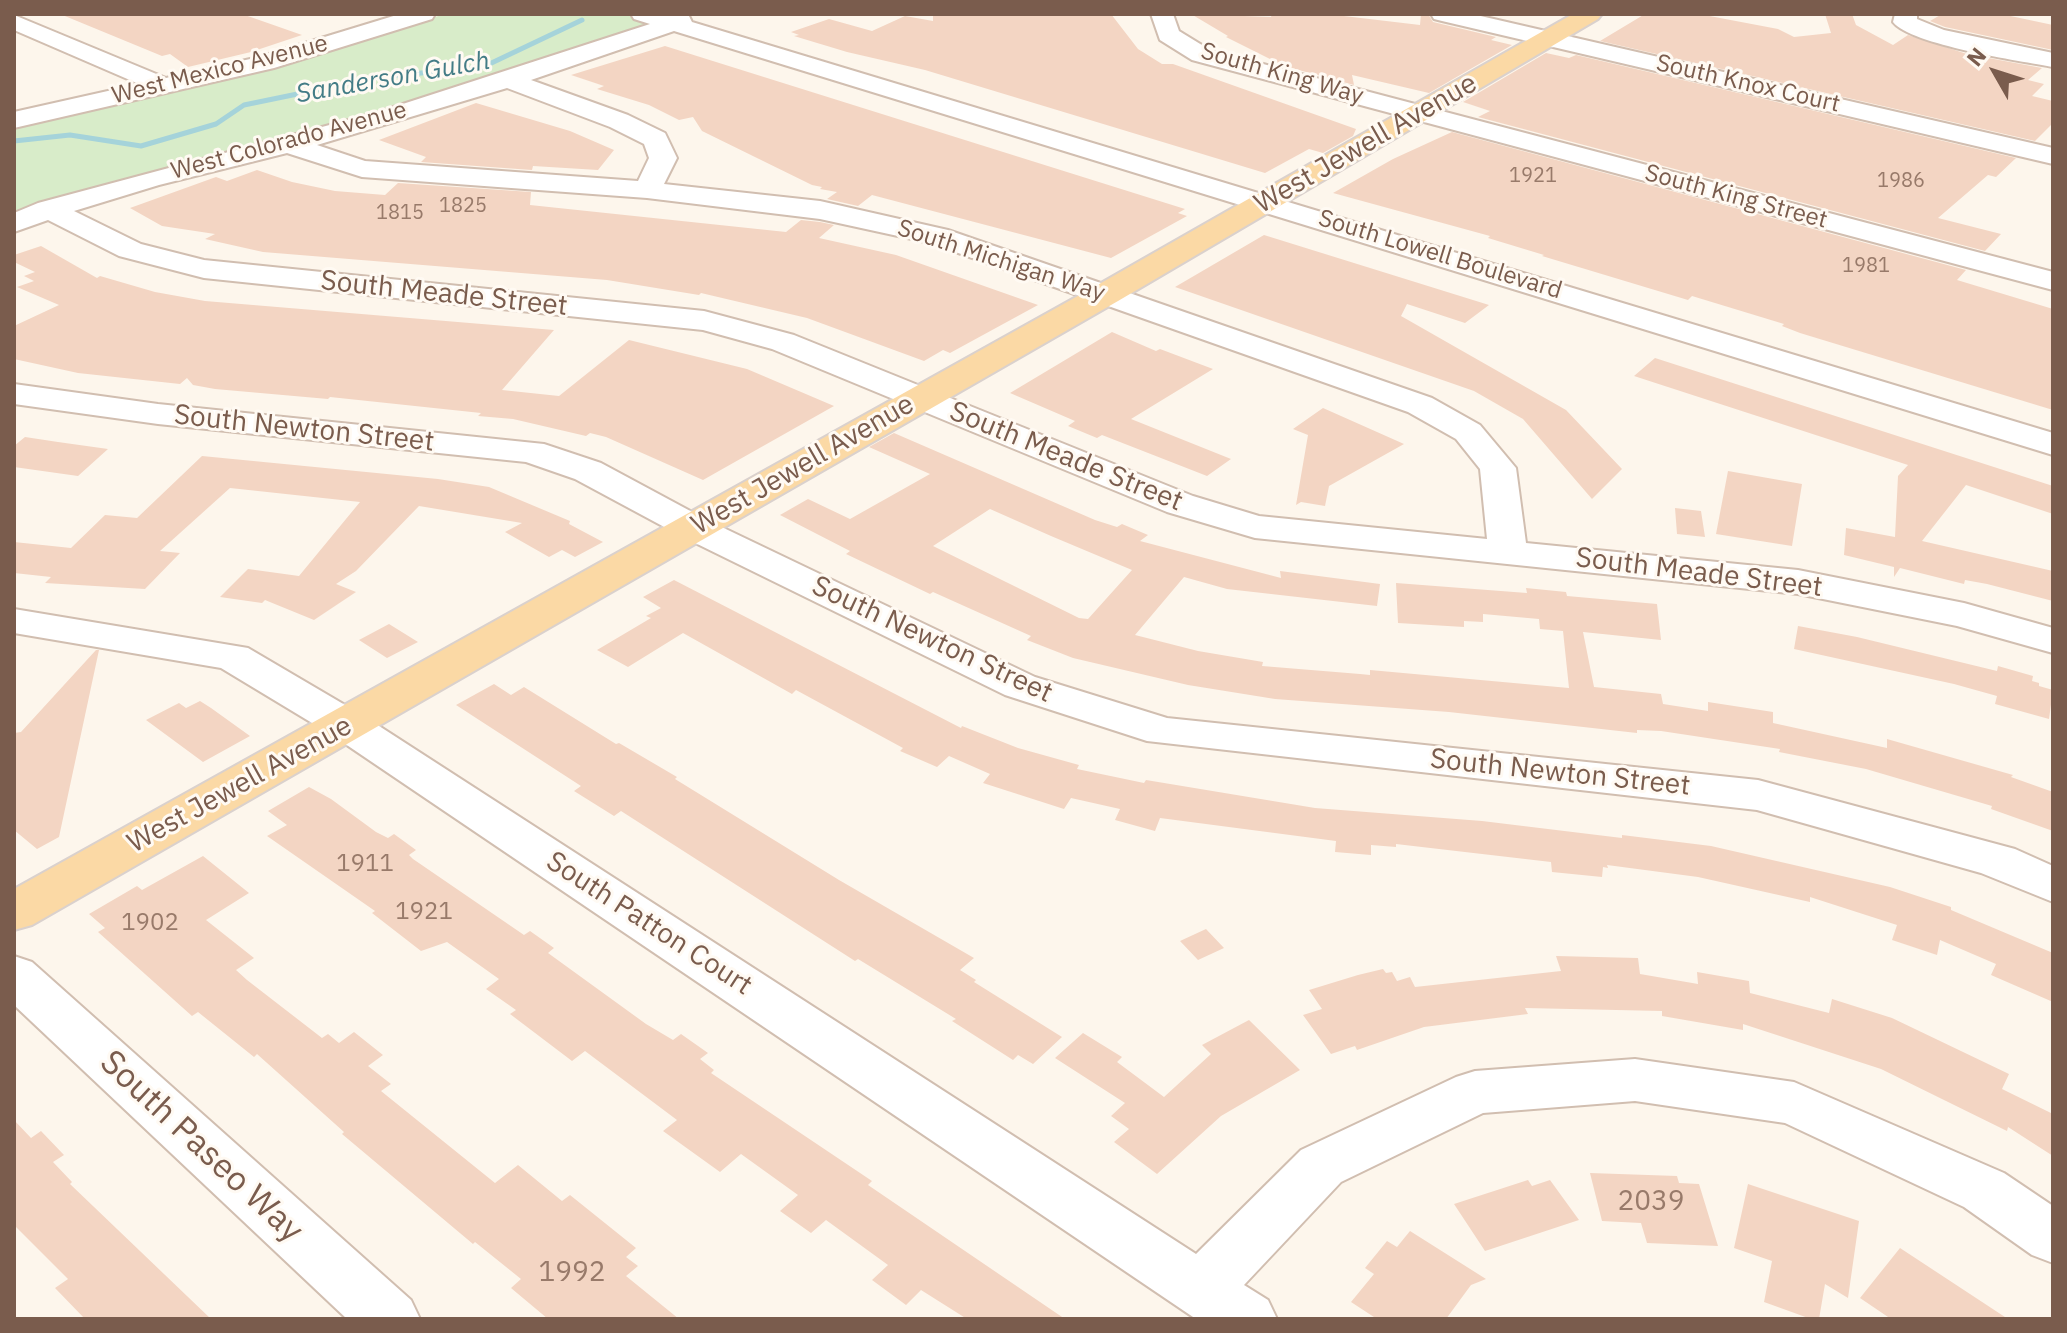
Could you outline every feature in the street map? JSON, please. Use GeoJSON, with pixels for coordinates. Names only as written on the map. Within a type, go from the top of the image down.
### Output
{"type":"FeatureCollection","features":[{"type":"Feature","properties":{"kind":"main road","name":"West Jewell Avenue"},"geometry":{"type":"LineString","coordinates":[[14,912],[1106,294],[1590,14]]}},
{"type":"Feature","properties":{"kind":"street","name":"West Mexico Avenue"},"geometry":{"type":"LineString","coordinates":[[14,120],[265,63],[424,14]]}},
{"type":"Feature","properties":{"kind":"street","name":"South Lowell Boulevard"},"geometry":{"type":"LineString","coordinates":[[642,14],[2053,444]]}},
{"type":"Feature","properties":{"kind":"street","name":"West Colorado Avenue"},"geometry":{"type":"LineString","coordinates":[[14,223],[108,189],[289,145],[508,80],[701,14]]}},
{"type":"Feature","properties":{"kind":"street","name":"South King Way"},"geometry":{"type":"LineString","coordinates":[[1162,14],[1168,35],[1201,55],[1420,112]]}},
{"type":"Feature","properties":{"kind":"street","name":"South Knox Court"},"geometry":{"type":"LineString","coordinates":[[1442,14],[2053,156]]}},
{"type":"Feature","properties":{"kind":"street"},"geometry":{"type":"LineString","coordinates":[[1906,14],[1905,22],[1937,36],[2053,60]]}},
{"type":"Feature","properties":{"kind":"street"},"geometry":{"type":"LineString","coordinates":[[325,19],[363,32]]}},
{"type":"Feature","properties":{"kind":"street"},"geometry":{"type":"LineString","coordinates":[[14,22],[164,86]]}},
{"type":"Feature","properties":{"kind":"street"},"geometry":{"type":"LineString","coordinates":[[508,80],[619,121],[656,139],[663,158],[647,190]]}},
{"type":"Feature","properties":{"kind":"street","name":"South King Street"},"geometry":{"type":"LineString","coordinates":[[1420,112],[2053,281]]}},
{"type":"Feature","properties":{"kind":"street","name":"South Michigan Way"},"geometry":{"type":"LineString","coordinates":[[289,145],[362,169],[647,190],[820,210],[923,233],[1420,405],[1468,432],[1498,468],[1508,551]]}},
{"type":"Feature","properties":{"kind":"street","name":"South Meade Street"},"geometry":{"type":"LineString","coordinates":[[48,209],[130,250],[204,269],[704,321],[783,342],[1180,504],[1255,527],[1798,582],[1964,615],[2053,641]]}},
{"type":"Feature","properties":{"kind":"street","name":"South Newton Street"},"geometry":{"type":"LineString","coordinates":[[14,394],[158,414],[531,452],[588,471],[694,528],[1020,686],[1163,731],[1758,795],[1998,861],[2053,885]]}},
{"type":"Feature","properties":{"kind":"street","name":"South Patton Court"},"geometry":{"type":"LineString","coordinates":[[22,630],[233,657],[347,725],[1246,1319]]}},
{"type":"Feature","properties":{"kind":"street","name":"South Paseo Way"},"geometry":{"type":"LineString","coordinates":[[14,975],[389,1319]]}},
{"type":"Feature","properties":{"kind":"street"},"geometry":{"type":"LineString","coordinates":[[1202,1288],[1321,1166],[1475,1092],[1635,1080],[1794,1103],[1984,1190],[2053,1238]]}},
{"type":"Feature","properties":{"kind":"green space"},"geometry":{"type":"Polygon","coordinates":[[[445,14],[678,14],[480,81],[14,217],[14,125],[256,70],[445,14]]]}},
{"type":"Feature","properties":{"kind":"building"},"geometry":{"type":"Polygon","coordinates":[[[60,14],[242,14],[302,35],[251,52],[188,67],[170,54],[162,56],[60,14]]]}},
{"type":"Feature","properties":{"kind":"building"},"geometry":{"type":"Polygon","coordinates":[[[933,14],[1111,14],[1138,49],[1162,64],[1173,64],[1356,129],[1353,136],[1323,153],[1309,149],[1265,173],[925,70],[847,52],[794,36],[799,35],[791,32],[829,19],[872,31],[905,16],[933,21],[933,14]]]}},
{"type":"Feature","properties":{"kind":"building"},"geometry":{"type":"Polygon","coordinates":[[[1191,14],[1271,17],[1272,14],[1327,14],[1420,25],[1421,14],[1428,14],[1433,22],[1496,37],[1491,40],[1512,45],[1429,93],[1352,75],[1354,85],[1284,66],[1226,37],[1191,14]]]}},
{"type":"Feature","properties":{"kind":"building"},"geometry":{"type":"Polygon","coordinates":[[[1645,14],[1699,14],[1778,29],[1794,37],[1831,33],[1825,14],[1852,14],[1856,25],[1893,45],[1908,35],[1967,54],[2042,68],[2028,80],[2044,84],[2032,96],[2053,101],[2053,123],[2035,141],[1600,41],[1645,14]]]}},
{"type":"Feature","properties":{"kind":"building"},"geometry":{"type":"Polygon","coordinates":[[[1942,14],[2001,14],[2053,25],[2053,50],[1930,21],[1942,14]]]}},
{"type":"Feature","properties":{"kind":"building"},"geometry":{"type":"Polygon","coordinates":[[[665,46],[1185,209],[1178,213],[1187,216],[1111,258],[872,195],[858,206],[827,199],[837,192],[820,189],[822,187],[812,185],[702,131],[693,117],[679,120],[649,105],[597,89],[604,86],[571,75],[665,46]]]}},
{"type":"Feature","properties":{"kind":"building"},"geometry":{"type":"Polygon","coordinates":[[[1546,53],[1569,58],[1576,55],[2016,158],[1996,177],[1988,175],[1938,218],[2001,234],[1985,251],[1478,117],[1490,111],[1463,102],[1546,53]]]}},
{"type":"Feature","properties":{"kind":"building"},"geometry":{"type":"Polygon","coordinates":[[[476,103],[570,131],[614,150],[598,170],[533,166],[532,170],[421,162],[426,157],[379,140],[476,103]]]}},
{"type":"Feature","properties":{"kind":"building"},"geometry":{"type":"Polygon","coordinates":[[[1452,132],[1966,270],[1957,280],[2053,309],[2053,410],[1800,333],[1782,326],[1784,324],[1692,296],[1688,300],[1542,256],[1488,238],[1490,236],[1333,193],[1393,159],[1452,132]]]}},
{"type":"Feature","properties":{"kind":"building"},"geometry":{"type":"Polygon","coordinates":[[[257,170],[292,182],[335,191],[385,195],[398,183],[531,192],[530,205],[786,232],[801,220],[820,222],[834,225],[819,238],[896,255],[1038,305],[950,353],[943,350],[924,361],[807,318],[701,293],[607,280],[263,252],[205,239],[215,234],[162,226],[130,208],[216,177],[227,181],[257,170]]]}},
{"type":"Feature","properties":{"kind":"building"},"geometry":{"type":"Polygon","coordinates":[[[1264,235],[1489,305],[1465,323],[1407,304],[1401,316],[1566,410],[1622,469],[1592,499],[1523,419],[1474,391],[1175,287],[1264,235]]]}},
{"type":"Feature","properties":{"kind":"building"},"geometry":{"type":"Polygon","coordinates":[[[41,246],[97,278],[100,276],[155,292],[205,301],[554,330],[502,390],[559,396],[629,340],[747,369],[834,406],[703,480],[606,437],[590,433],[586,436],[513,419],[478,416],[481,413],[215,389],[193,385],[187,378],[180,384],[78,373],[14,359],[14,326],[59,305],[17,287],[34,281],[24,276],[35,272],[14,262],[14,255],[41,246]]]}},
{"type":"Feature","properties":{"kind":"building"},"geometry":{"type":"Polygon","coordinates":[[[1112,332],[1156,351],[1160,349],[1213,369],[1131,419],[1231,459],[1207,476],[1102,435],[1097,438],[1068,426],[1075,421],[1010,393],[1112,332]]]}},
{"type":"Feature","properties":{"kind":"building"},"geometry":{"type":"Polygon","coordinates":[[[1655,358],[2053,486],[2053,514],[1966,485],[1922,541],[2053,571],[2053,601],[1987,584],[1965,580],[1964,584],[1900,568],[1894,577],[1894,567],[1844,555],[1846,528],[1895,537],[1898,476],[1908,465],[1634,376],[1655,358]]]}},
{"type":"Feature","properties":{"kind":"building"},"geometry":{"type":"Polygon","coordinates":[[[1323,408],[1404,444],[1329,486],[1325,506],[1301,502],[1296,505],[1308,435],[1293,429],[1323,408]]]}},
{"type":"Feature","properties":{"kind":"building"},"geometry":{"type":"Polygon","coordinates":[[[894,433],[1095,520],[1117,527],[1122,524],[1148,535],[1140,541],[1281,578],[1280,571],[1380,584],[1377,606],[1227,589],[1184,577],[1135,635],[1198,651],[1263,662],[1262,666],[1370,675],[1370,670],[1569,688],[1563,631],[1540,629],[1539,619],[1483,614],[1483,622],[1464,621],[1464,627],[1398,623],[1396,583],[1527,593],[1526,588],[1566,592],[1567,596],[1657,604],[1661,640],[1583,632],[1594,687],[1661,694],[1663,704],[1708,711],[1708,702],[1773,712],[1773,723],[1887,748],[1887,739],[2013,775],[2011,777],[2053,792],[2053,831],[1991,809],[1992,806],[1866,769],[1779,752],[1780,749],[1661,731],[1637,730],[1637,733],[1449,712],[1275,699],[1188,685],[1073,658],[1027,640],[1031,636],[933,592],[930,594],[846,554],[850,551],[780,515],[808,499],[850,519],[930,474],[869,447],[894,433]],[[990,509],[933,546],[1079,618],[1088,619],[1132,570],[990,509]]]}},
{"type":"Feature","properties":{"kind":"building"},"geometry":{"type":"Polygon","coordinates":[[[25,437],[108,449],[78,476],[14,467],[14,446],[25,437]]]}},
{"type":"Feature","properties":{"kind":"building"},"geometry":{"type":"Polygon","coordinates":[[[202,456],[438,479],[489,487],[570,521],[569,524],[603,542],[575,557],[562,550],[549,557],[505,532],[522,523],[419,506],[356,571],[336,584],[356,592],[314,620],[265,600],[262,603],[220,597],[248,569],[299,576],[360,502],[230,488],[160,551],[180,553],[145,589],[45,583],[51,577],[14,573],[14,542],[71,548],[105,515],[137,518],[202,456]]]}},
{"type":"Feature","properties":{"kind":"building"},"geometry":{"type":"Polygon","coordinates":[[[1728,471],[1802,484],[1792,546],[1716,534],[1728,471]]]}},
{"type":"Feature","properties":{"kind":"building"},"geometry":{"type":"Polygon","coordinates":[[[1675,508],[1701,511],[1705,537],[1677,534],[1675,508]]]}},
{"type":"Feature","properties":{"kind":"building"},"geometry":{"type":"Polygon","coordinates":[[[674,580],[961,728],[1079,765],[1077,769],[1144,783],[1146,780],[1315,808],[1482,821],[1711,846],[1890,887],[1951,907],[1951,910],[2053,953],[2053,1002],[1991,975],[1996,964],[1940,940],[1937,955],[1892,940],[1897,925],[1810,897],[1810,902],[1698,877],[1607,865],[1608,868],[1603,867],[1602,877],[1552,872],[1551,862],[1396,844],[1396,847],[1371,845],[1371,855],[1335,852],[1336,841],[1160,818],[1155,831],[1115,820],[1120,809],[1071,798],[1064,809],[983,783],[990,774],[949,756],[937,767],[900,751],[903,748],[796,690],[792,694],[683,633],[628,667],[597,650],[651,618],[646,616],[661,608],[643,597],[674,580]]]}},
{"type":"Feature","properties":{"kind":"building"},"geometry":{"type":"Polygon","coordinates":[[[389,624],[418,642],[387,658],[359,640],[389,624]]]}},
{"type":"Feature","properties":{"kind":"building"},"geometry":{"type":"Polygon","coordinates":[[[1798,626],[1997,671],[1998,666],[2033,676],[2032,681],[2039,683],[2039,686],[2053,690],[2049,719],[1995,704],[1997,696],[1954,684],[1794,649],[1798,626]]]}},
{"type":"Feature","properties":{"kind":"building"},"geometry":{"type":"Polygon","coordinates":[[[99,650],[59,837],[37,849],[14,830],[14,733],[21,732],[99,650]]]}},
{"type":"Feature","properties":{"kind":"building"},"geometry":{"type":"Polygon","coordinates":[[[494,684],[511,695],[524,687],[616,744],[677,777],[675,779],[839,880],[974,958],[960,970],[1062,1037],[1033,1064],[1018,1055],[1013,1060],[952,1021],[956,1019],[858,959],[855,961],[621,811],[614,816],[574,791],[581,786],[456,705],[494,684]]]}},
{"type":"Feature","properties":{"kind":"building"},"geometry":{"type":"Polygon","coordinates":[[[200,701],[250,736],[203,762],[146,720],[179,703],[186,708],[200,701]]]}},
{"type":"Feature","properties":{"kind":"building"},"geometry":{"type":"Polygon","coordinates":[[[309,787],[376,832],[388,838],[394,834],[416,850],[409,855],[413,859],[524,935],[530,931],[554,948],[548,953],[646,1024],[673,1040],[681,1034],[708,1053],[700,1059],[714,1070],[711,1073],[872,1181],[868,1185],[1065,1319],[967,1319],[921,1290],[906,1305],[872,1280],[888,1265],[826,1220],[811,1233],[780,1211],[798,1195],[741,1154],[720,1172],[663,1131],[677,1120],[585,1051],[572,1061],[510,1014],[516,1010],[486,989],[499,979],[447,942],[421,951],[372,913],[375,911],[267,836],[287,825],[268,811],[309,787]]]}},
{"type":"Feature","properties":{"kind":"building"},"geometry":{"type":"Polygon","coordinates":[[[203,856],[249,893],[206,920],[254,958],[236,970],[322,1038],[328,1034],[339,1043],[354,1032],[383,1055],[368,1066],[391,1084],[381,1091],[495,1183],[518,1165],[562,1201],[570,1195],[636,1248],[626,1257],[638,1266],[626,1276],[679,1319],[548,1319],[511,1288],[521,1279],[475,1242],[473,1244],[342,1134],[344,1132],[257,1054],[254,1057],[198,1012],[192,1016],[98,932],[105,928],[89,914],[137,886],[142,890],[203,856]]]}},
{"type":"Feature","properties":{"kind":"building"},"geometry":{"type":"Polygon","coordinates":[[[1206,929],[1224,948],[1198,960],[1180,941],[1206,929]]]}},
{"type":"Feature","properties":{"kind":"building"},"geometry":{"type":"Polygon","coordinates":[[[1556,956],[1638,958],[1640,974],[1698,984],[1697,972],[1749,981],[1750,993],[1829,1013],[1832,999],[1892,1018],[2009,1074],[2002,1089],[2053,1114],[2053,1156],[2008,1127],[2007,1131],[1881,1069],[1743,1024],[1743,1030],[1662,1016],[1662,1011],[1525,1008],[1528,1014],[1424,1027],[1357,1050],[1355,1046],[1331,1054],[1303,1015],[1322,1009],[1309,990],[1383,969],[1386,973],[1392,972],[1397,981],[1410,977],[1415,987],[1561,971],[1556,956]]]}},
{"type":"Feature","properties":{"kind":"building"},"geometry":{"type":"Polygon","coordinates":[[[1249,1020],[1300,1070],[1221,1116],[1157,1174],[1114,1142],[1129,1129],[1111,1116],[1125,1103],[1055,1058],[1083,1033],[1122,1057],[1117,1062],[1164,1097],[1211,1054],[1202,1045],[1249,1020]]]}},
{"type":"Feature","properties":{"kind":"building"},"geometry":{"type":"Polygon","coordinates":[[[14,1120],[31,1138],[41,1131],[64,1155],[53,1162],[72,1182],[70,1184],[211,1319],[85,1319],[55,1288],[68,1279],[14,1225],[14,1120]]]}},
{"type":"Feature","properties":{"kind":"building"},"geometry":{"type":"Polygon","coordinates":[[[1590,1173],[1677,1176],[1679,1183],[1699,1184],[1718,1246],[1647,1243],[1641,1223],[1602,1221],[1590,1173]]]}},
{"type":"Feature","properties":{"kind":"building"},"geometry":{"type":"Polygon","coordinates":[[[1528,1180],[1532,1186],[1550,1180],[1579,1220],[1485,1251],[1454,1204],[1528,1180]]]}},
{"type":"Feature","properties":{"kind":"building"},"geometry":{"type":"Polygon","coordinates":[[[1748,1184],[1859,1221],[1848,1298],[1825,1284],[1819,1319],[1764,1302],[1772,1261],[1734,1248],[1748,1184]]]}},
{"type":"Feature","properties":{"kind":"building"},"geometry":{"type":"Polygon","coordinates":[[[1410,1231],[1486,1279],[1471,1285],[1446,1319],[1377,1319],[1351,1302],[1374,1274],[1365,1268],[1387,1241],[1397,1247],[1410,1231]]]}},
{"type":"Feature","properties":{"kind":"building"},"geometry":{"type":"Polygon","coordinates":[[[1900,1248],[2008,1319],[1891,1319],[1860,1298],[1900,1248]]]}},
{"type":"Feature","properties":{"kind":"waterway","name":"Sanderson Gulch"},"geometry":{"type":"LineString","coordinates":[[14,141],[70,135],[141,146],[216,124],[244,105],[380,77],[483,67],[582,20]]}}]}
